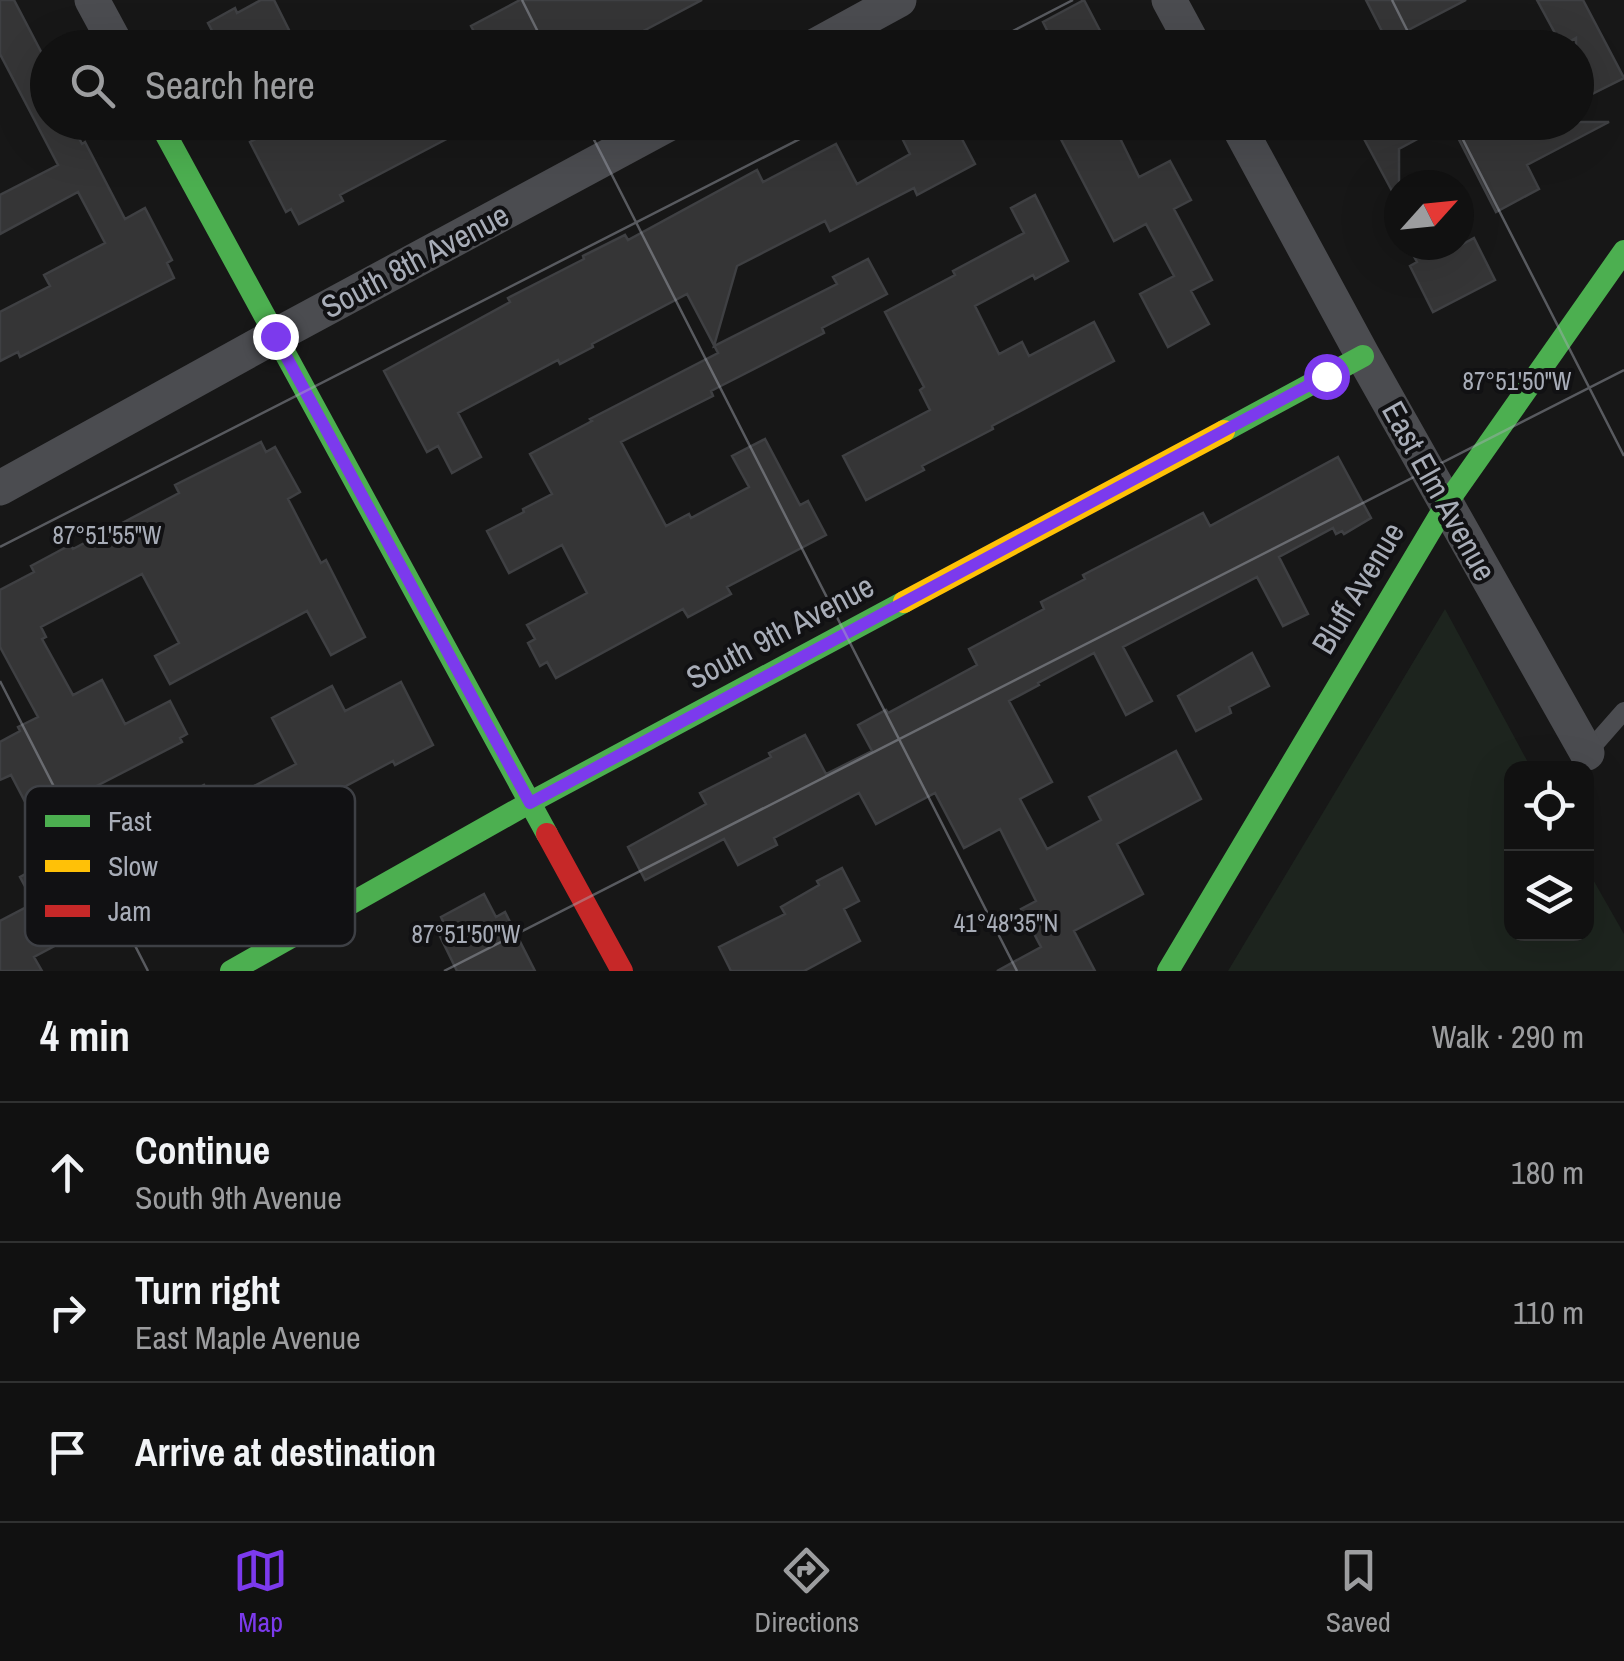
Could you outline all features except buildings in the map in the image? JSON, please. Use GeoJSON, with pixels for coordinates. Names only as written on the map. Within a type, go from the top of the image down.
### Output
{"type":"FeatureCollection","features":[{"type":"Feature","properties":{"kind":"street"},"geometry":{"type":"LineString","coordinates":[[92,0],[108,30]]}},
{"type":"Feature","properties":{"kind":"street"},"geometry":{"type":"LineString","coordinates":[[844,30],[899,0]]}},
{"type":"Feature","properties":{"kind":"street"},"geometry":{"type":"LineString","coordinates":[[1169,0],[1185,30]]}},
{"type":"Feature","properties":{"kind":"street"},"geometry":{"type":"LineString","coordinates":[[169,140],[622,971]]}},
{"type":"Feature","properties":{"kind":"street","name":"South 8th Avenue"},"geometry":{"type":"LineString","coordinates":[[0,488],[639,140]]}},
{"type":"Feature","properties":{"kind":"street","name":"East Elm Avenue"},"geometry":{"type":"LineString","coordinates":[[1246,140],[1586,752]]}},
{"type":"Feature","properties":{"kind":"street","name":"Bluff Avenue"},"geometry":{"type":"LineString","coordinates":[[1168,971],[1447,503],[1624,251]]}},
{"type":"Feature","properties":{"kind":"street","name":"South 9th Avenue"},"geometry":{"type":"LineString","coordinates":[[355,902],[530,803],[1364,356]]}},
{"type":"Feature","properties":{"kind":"street","name":"South 9th Avenue"},"geometry":{"type":"LineString","coordinates":[[232,971],[276,946]]}},
{"type":"Feature","properties":{"kind":"lane"},"geometry":{"type":"LineString","coordinates":[[1586,752],[1624,711]]}},
{"type":"Feature","properties":{"kind":"shaded area"},"geometry":{"type":"Polygon","coordinates":[[[1445,609],[1527,761],[1504,761],[1504,941],[1594,941],[1594,881],[1624,934],[1624,971],[1228,971],[1445,609]]]}},
{"type":"Feature","properties":{"kind":"traffic: fast"},"geometry":{"type":"LineString","coordinates":[[169,140],[547,834]]}},
{"type":"Feature","properties":{"kind":"traffic: fast"},"geometry":{"type":"LineString","coordinates":[[1168,971],[1447,503],[1624,251]]}},
{"type":"Feature","properties":{"kind":"traffic: fast"},"geometry":{"type":"LineString","coordinates":[[1224,431],[1363,356]]}},
{"type":"Feature","properties":{"kind":"traffic: fast"},"geometry":{"type":"LineString","coordinates":[[355,901],[904,602]]}},
{"type":"Feature","properties":{"kind":"traffic: fast"},"geometry":{"type":"LineString","coordinates":[[231,971],[275,946]]}},
{"type":"Feature","properties":{"kind":"traffic: slow"},"geometry":{"type":"LineString","coordinates":[[904,602],[1224,431]]}},
{"type":"Feature","properties":{"kind":"traffic: jam"},"geometry":{"type":"LineString","coordinates":[[547,834],[622,971]]}},
{"type":"Feature","properties":{"kind":"route"},"geometry":{"type":"LineString","coordinates":[[275,336],[530,803],[1326,376]]}}]}
